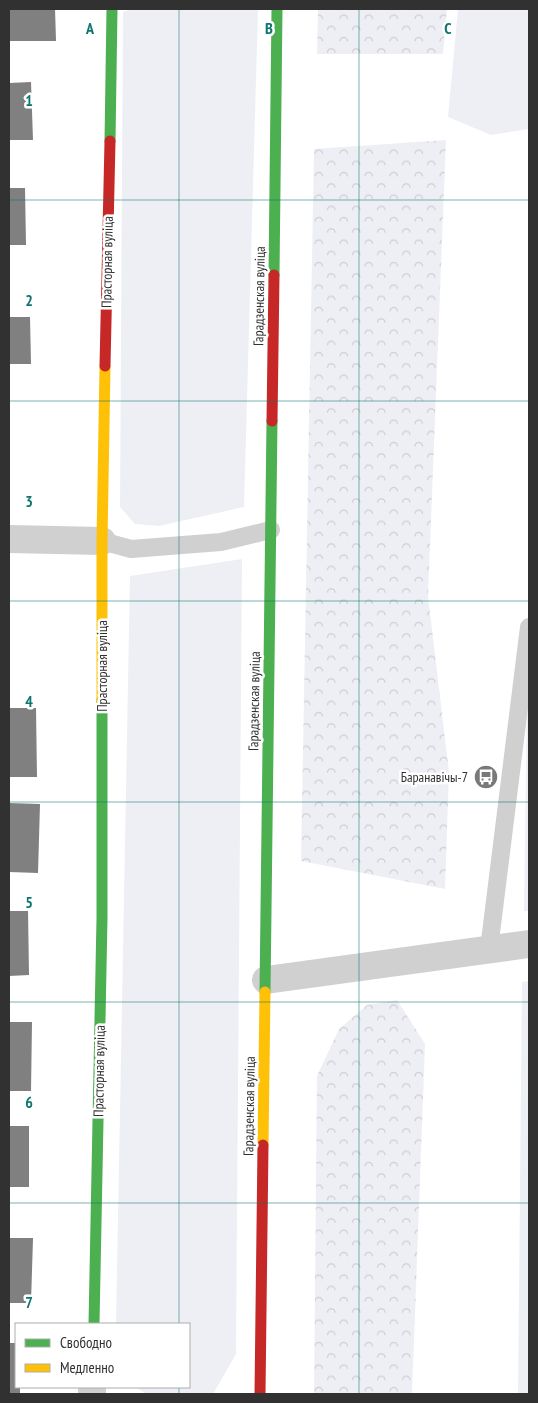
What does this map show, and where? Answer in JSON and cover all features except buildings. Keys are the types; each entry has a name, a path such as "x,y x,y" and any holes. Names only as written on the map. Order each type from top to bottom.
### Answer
{"main road":[{"name":"Прасторная вуліца","path":"94,1323 102,918 102,541 112,9"},
{"name":"Гарадзенская вуліца","path":"260,1394 277,9"}],"street":[{"path":"9,539 102,541"},
{"path":"266,980 529,944"}],"lane":[{"path":"102,541 131,549 222,542 271,530"},
{"path":"489,950 529,627"}],"green space":[{"path":"132,9 258,9 244,507 159,526 135,524 120,507 123,12"},
{"path":"318,9 447,9 443,54 317,54"},
{"path":"458,9 529,9 529,129 491,135 448,117"},
{"path":"446,140 428,596 449,772 445,889 301,861 314,149"},
{"path":"242,559 236,1354 213,1394 146,1394 137,1388 190,1388 190,1323 116,1323 130,576"},
{"path":"529,561 529,911 524,911"},
{"path":"529,981 529,1394 518,1394 522,982"},
{"path":"397,1000 425,1044 412,1394 314,1394 317,1076 339,1029 367,1005"}],"traffic: fast":[{"path":"110,141 112,9"},
{"path":"274,275 277,9"},
{"path":"265,992 272,421"},
{"path":"94,1323 102,918 102,700"}],"traffic: slow":[{"path":"102,700 105,366"},
{"path":"263,1145 265,992"}],"traffic: jam":[{"path":"105,366 110,141"},
{"path":"272,421 274,275"},
{"path":"260,1394 263,1145"}],"place":[{"name":"Баранавічы-7","path":"486,777"}]}
